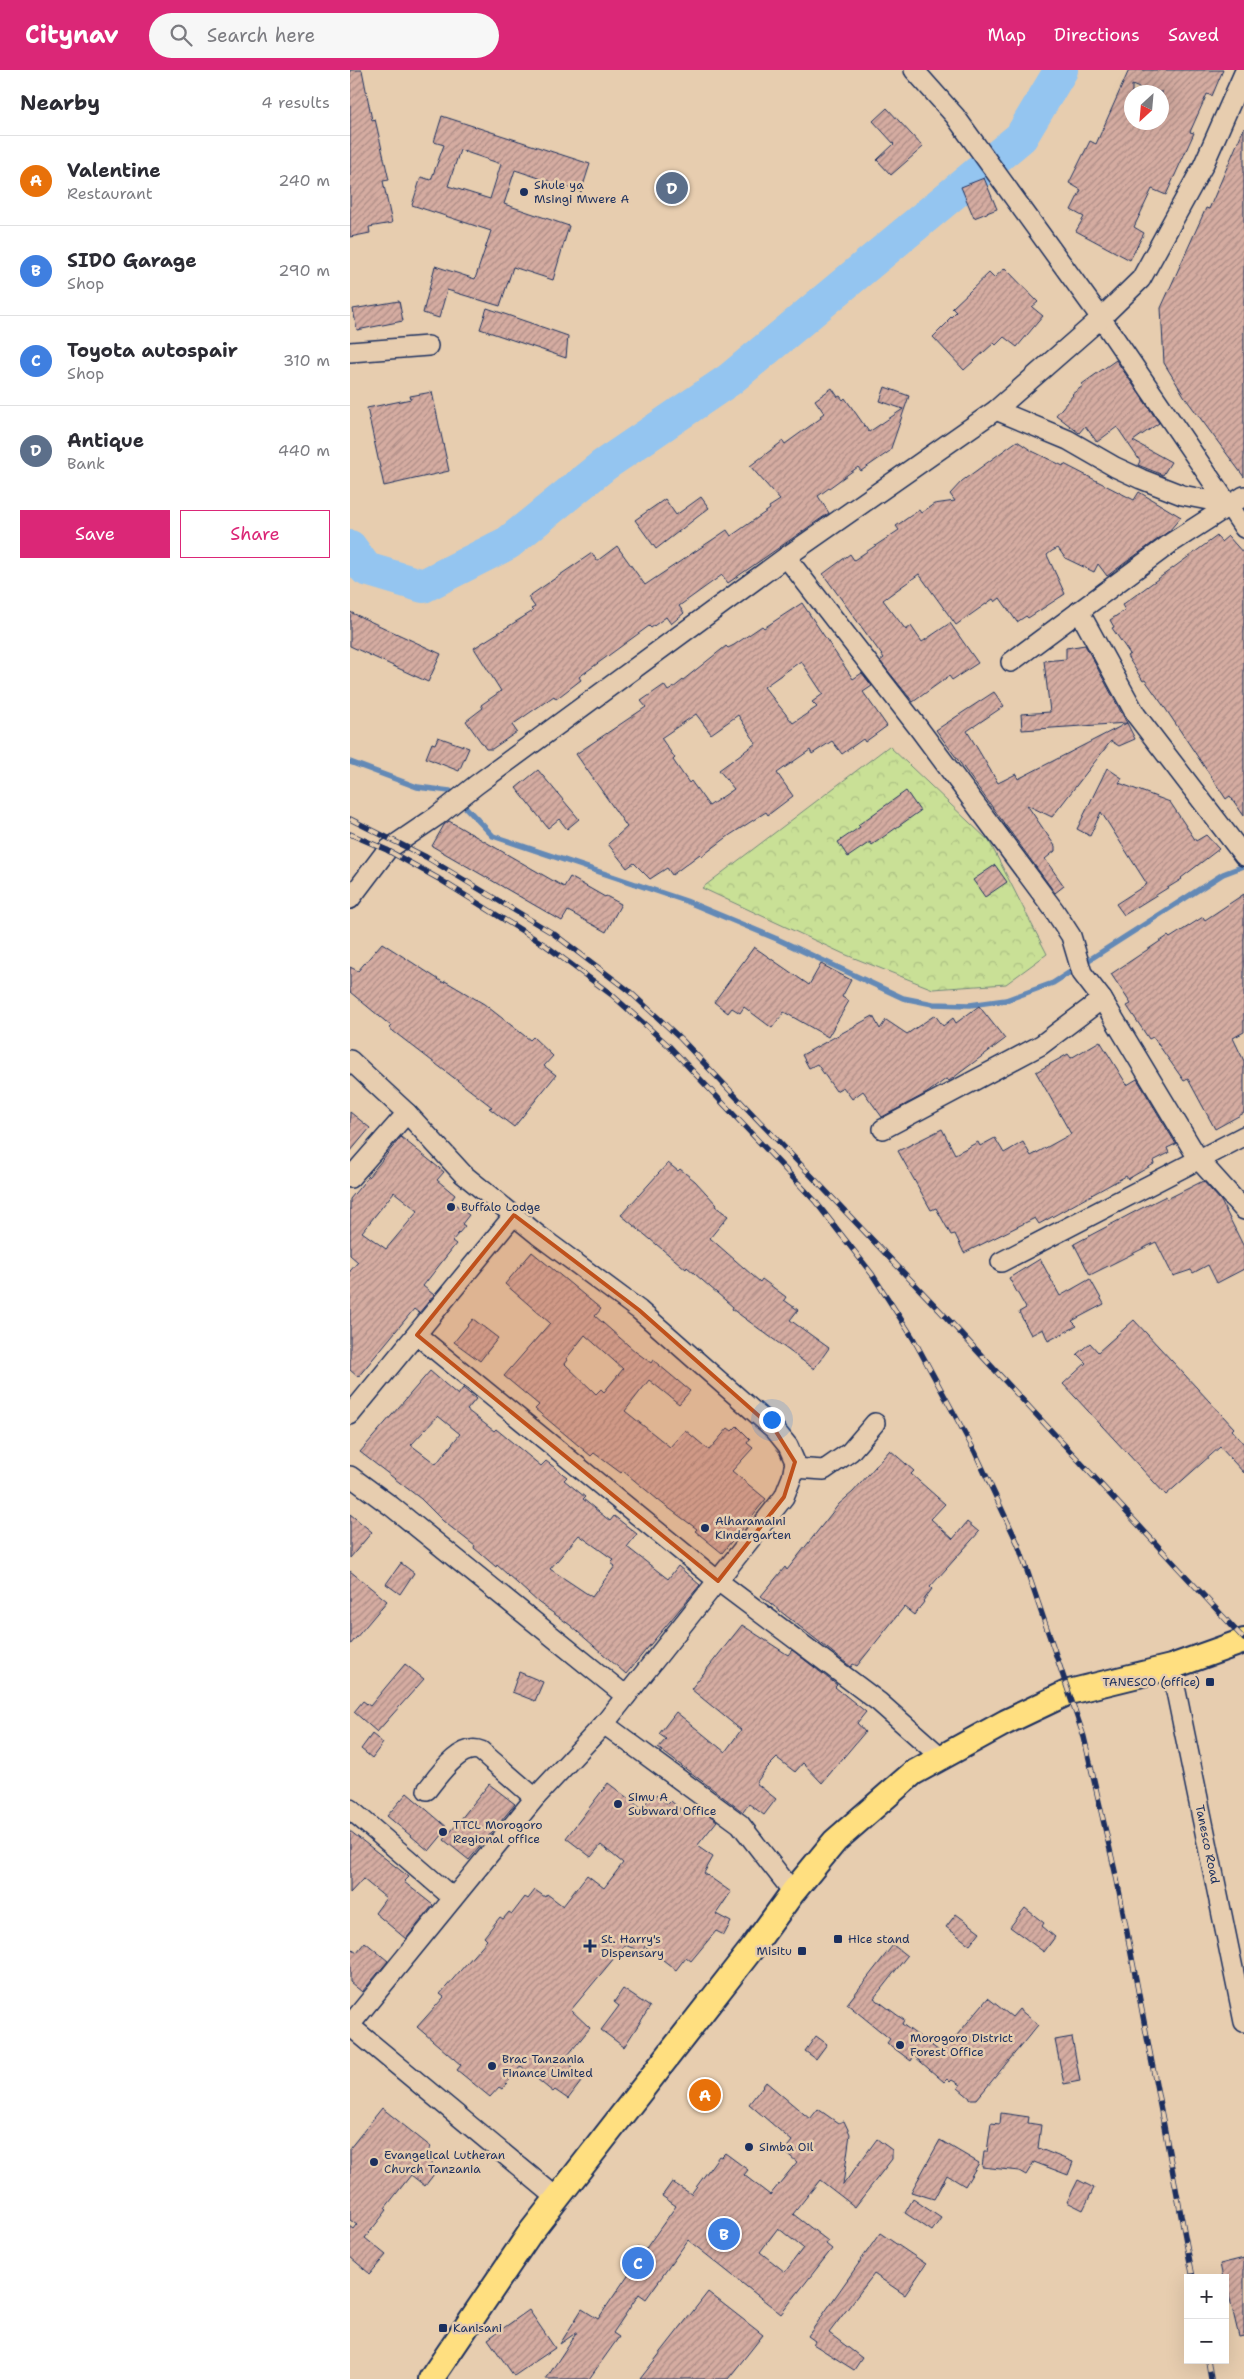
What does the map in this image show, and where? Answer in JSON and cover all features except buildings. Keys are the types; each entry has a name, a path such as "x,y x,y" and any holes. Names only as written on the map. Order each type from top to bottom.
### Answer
{"main road":[{"path":"431,2379 530,2233 754,1947 793,1892 835,1841 914,1773 1006,1722 1069,1692 1171,1667 1244,1642"}],"street":[{"path":"914,70 956,116 1040,235 1236,500 1244,528"},
{"path":"350,899 387,850 438,816 476,785 786,558 996,410 1101,318 1141,279 1203,166 1240,92 1244,73"},
{"path":"350,352 428,346"},
{"path":"996,410 1068,440 1115,467 1182,495 1236,500"},
{"path":"1012,662 1171,543 1236,500"},
{"path":"786,558 917,726 1054,910 1071,936 1082,972 1102,999 1199,1160 1244,1210"},
{"path":"1079,611 1136,715 1244,856"},
{"path":"883,1129 1041,1045 1102,999"},
{"path":"350,1060 407,1113 463,1174 639,1310 775,1430 788,1446 795,1462 784,1498 604,1724 535,1798 350,2026 557,2198"},
{"path":"350,1178 407,1113"},
{"path":"1001,1262 1244,1136"},
{"path":"350,1415 514,1215"},
{"path":"416,1335 718,1581 879,1702 942,1758"},
{"path":"794,1468 824,1470 850,1452 875,1423"},
{"path":"350,1476 391,1506 626,1696"},
{"name":"Tanesco Road","path":"1171,1667 1244,2022"},
{"path":"604,1724 740,1824 793,1892"},
{"path":"427,1790 465,1750 473,1748 481,1751 535,1798"},
{"path":"350,1809 453,1898"}],"highlighted area":[{"path":"514,1215 639,1310 775,1430 795,1462 784,1497 718,1581 417,1335"}],"green space":[{"path":"889,746 989,841 1047,954 1006,984 933,989 844,954 702,888"}],"waterway":[{"path":"350,547 366,569 423,586 508,543 604,465 729,380 1021,137 1061,70"},
{"path":"350,762 417,787 450,791 493,836 686,901 777,939 903,998 933,1004 970,1005 1006,1000 1053,983 1223,874 1244,866"}],"railway":[{"path":"350,819 426,857 554,934 629,991 681,1039 944,1315 1244,1639"},
{"path":"350,834 387,850 439,879 545,945 612,995 669,1046 815,1201 872,1274 913,1338 975,1452 1018,1544 1084,1737 1117,1880 1192,2274"},
{"path":"1209,2364 1211,2379"}],"place":[{"name":"Antique","path":"672,188"},
{"name":"Shule ya Msingi Mwere A","path":"524,192"},
{"name":"Buffalo Lodge","path":"451,1207"},
{"name":"Alharamaini Kindergarten","path":"705,1528"},
{"name":"TANESCO (office)","path":"1210,1682"},
{"name":"Simu A Subward Office","path":"618,1804"},
{"name":"TTCL Morogoro Regional office","path":"443,1832"},
{"name":"Hice stand","path":"838,1939"},
{"name":"St. Harry's Dispensary","path":"590,1946"},
{"name":"Misitu","path":"802,1951"},
{"name":"Morogoro District Forest Office","path":"900,2045"},
{"name":"Brac Tanzania Finance Limited","path":"492,2066"},
{"name":"Valentine","path":"705,2095"},
{"name":"Simba Oil","path":"749,2147"},
{"name":"Evangelical Lutheran Church Tanzania","path":"374,2162"},
{"name":"SIDO Garage","path":"724,2234"},
{"name":"Toyota autospair","path":"638,2263"},
{"name":"Kanisani","path":"443,2328"}]}
